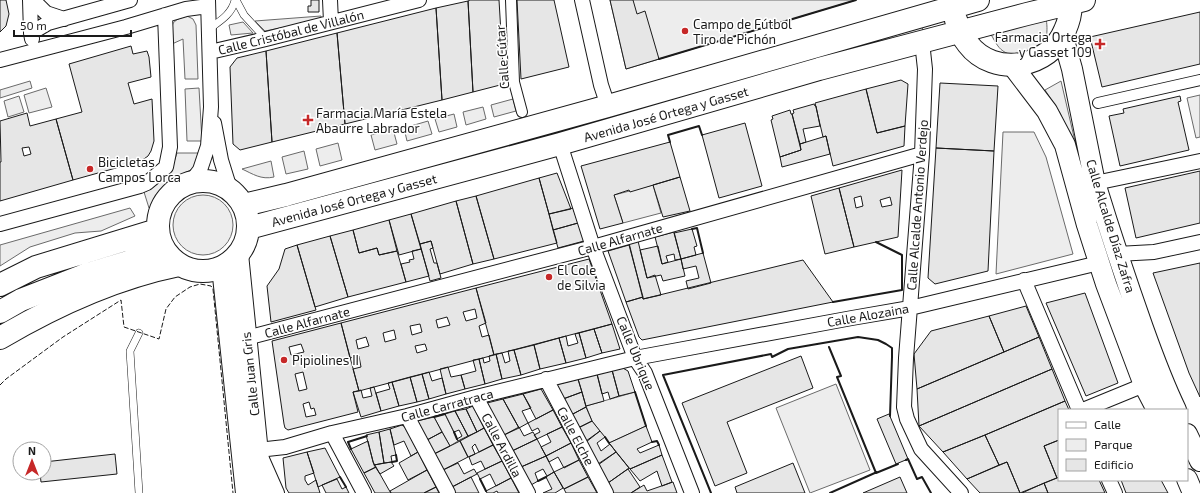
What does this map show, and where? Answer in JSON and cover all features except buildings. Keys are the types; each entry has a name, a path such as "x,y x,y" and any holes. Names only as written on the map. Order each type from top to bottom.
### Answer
{"main road":[{"name":"Avenida José Ortega y Gasset","path":"244,205 286,195 608,106 955,3 978,0"},
{"name":"Avenida José Ortega y Gasset","path":"249,228 560,144 819,70 1075,1"},
{"path":"955,3 956,19 960,32 969,45 981,56 996,63 1012,65 1027,64 1041,58 1053,49 1063,37 1075,1"},
{"name":"Calle Alcalde Díaz Zafra","path":"1063,37 1072,70 1095,183 1125,279 1164,385 1176,409"},
{"name":"Calle Alcalde Díaz Zafra","path":"1012,65 1047,111 1065,145 1099,263 1144,385 1156,409"},
{"path":"204,180 218,182 238,196 244,205 248,216 249,228 245,242 230,261 203,272 185,268 170,258 160,240 158,218 165,200 179,187 191,182 204,180"},
{"path":"0,285 36,267 160,240"},
{"path":"0,312 21,300 85,275 128,262 160,240"},
{"name":"Calle Juan Gris","path":"230,261 243,295 262,493"},
{"name":"Calle Juan Gris","path":"230,261 241,440 246,493"},
{"path":"0,338 33,318 72,299 152,271 179,265"},
{"path":"1188,436 1200,461"},
{"path":"241,440 258,450"},
{"path":"1187,481 1193,493"}],"street":[{"path":"32,0 46,13 64,19"},
{"path":"32,0 31,33 35,51"},
{"path":"31,33 48,24 130,0"},
{"path":"330,0 332,22"},
{"name":"Calle Cristóbal de Villalón","path":"210,52 419,0"},
{"name":"Calle Cútar","path":"511,0 514,82 522,112"},
{"path":"582,0 601,85 608,106"},
{"path":"0,60 208,3 211,107 208,146 200,170 191,182"},
{"path":"0,224 140,186 147,183 166,167 170,147 165,15"},
{"name":"Calle Alcalde Antonio Verdejo","path":"922,42 925,69 922,154 906,358 904,407 907,419 921,449 961,493"},
{"path":"1098,103 1200,80"},
{"path":"211,107 221,160 230,189"},
{"name":"Calle Ubrique","path":"560,144 593,247 635,358 645,373 692,493"},
{"name":"Calle Alfarnate","path":"246,338 593,247 922,154"},
{"path":"1095,183 1200,161"},
{"path":"1117,254 1154,252 1200,242"},
{"name":"Calle Alozaina","path":"635,358 910,308 1099,263"},
{"path":"1024,280 1079,409"},
{"name":"Calle Carratraca","path":"258,450 285,446 332,433 407,416 546,379 635,358"},
{"name":"Calle Elche","path":"546,379 606,493"},
{"path":"1086,409 1144,385"},
{"name":"Calle Ardilla","path":"476,397 528,493"},
{"path":"407,416 448,493"},
{"path":"332,433 364,493"},
{"path":"258,450 277,493"},
{"path":"1109,481 1114,493"}],"lane":[{"path":"209,29 224,18 233,8 236,0"},
{"path":"236,0 244,15 266,39"},
{"path":"139,332 130,351 139,493"}],"green space":[{"name":"Campo de Fútbol Tiro de Pichón","path":"610,0 856,0 626,69"},
{"path":"187,16 193,19 196,25 198,79 185,79 183,39 172,44 172,25 177,20"},
{"path":"321,16 321,20 265,31 255,21"},
{"path":"1046,18 1047,32 1045,42 1040,49 1034,52 1015,55 1007,53 999,47 990,33"},
{"path":"243,22 253,33 231,35 229,25"},
{"path":"922,27 923,31 550,136 548,132"},
{"path":"30,81 32,88 0,98 0,90"},
{"path":"1061,81 1074,137 1116,274 1112,275 1071,138 1060,113 1045,90"},
{"path":"46,88 52,107 29,113 24,95"},
{"path":"199,88 202,141 187,141 185,89"},
{"path":"1200,95 1200,137 1196,138 1187,98"},
{"path":"19,96 24,112 8,117 4,101"},
{"path":"513,99 516,111 494,117 491,105"},
{"path":"483,107 486,119 466,125 463,112"},
{"path":"454,114 457,127 439,132 435,119"},
{"path":"428,121 432,134 407,141 404,128"},
{"path":"393,129 397,144 375,150 371,135"},
{"path":"1003,132 1034,132 1046,157 1073,254 996,274"},
{"path":"534,136 535,141 297,208 296,203"},
{"path":"338,143 342,160 320,166 316,149"},
{"path":"304,151 308,169 286,174 282,157"},
{"path":"177,153 201,153 194,168 167,183 159,191 149,208 144,192 151,189 165,177 172,166"},
{"path":"271,161 274,177 261,177 242,169"},
{"path":"653,185 661,213 623,223 614,195"},
{"path":"203,195 219,200 224,204 228,209 233,225 228,241 224,246 219,250 203,255 187,250 182,246 178,241 173,225 178,209 182,204 187,200"},
{"path":"130,208 135,216 101,231 75,233 30,247 0,266 0,245"},
{"path":"836,384 870,470 810,493 776,408"},
{"path":"635,392 646,426 609,443 592,421 586,406"},
{"path":"445,414 458,441 450,446 434,417"}],"fence":[{"path":"0,385 63,337 121,300 124,327 159,339 166,309 175,297 190,287 200,284 211,286 213,289 233,493"}],"wall":[{"path":"659,59 856,0"},
{"path":"670,142 668,135 699,126 702,135"},
{"path":"692,229 697,228 703,253"},
{"path":"833,302 902,290 902,255 876,242"},
{"path":"711,493 663,375 771,354 772,357 788,349 858,337 878,340 892,348 890,416"},
{"path":"829,347 841,376 837,377 876,473 898,464"},
{"path":"635,392 646,426"},
{"path":"434,417 445,414"},
{"path":"454,432 457,439"},
{"path":"351,449 348,442 367,436"},
{"path":"605,437 609,443"},
{"path":"652,442 657,441 659,445"},
{"path":"392,462 397,461 396,455"},
{"path":"906,460 908,459 917,479 922,477 931,493"},
{"path":"830,493 877,472"},
{"path":"340,477 346,487"},
{"path":"538,481 546,477"},
{"path":"480,479 486,491"}],"place":[{"name":"Campo de Fútbol Tiro de Pichón","path":"685,31"},
{"name":"Farmacia Ortega y Gasset 109","path":"1100,44"},
{"name":"Farmacia María Estela Abaurre Labrador","path":"308,120"},
{"name":"Bicicletas Campos Lorca","path":"90,169"},
{"name":"El Cole de Silvia","path":"549,277"},
{"name":"Pipiolines II","path":"284,360"}]}
